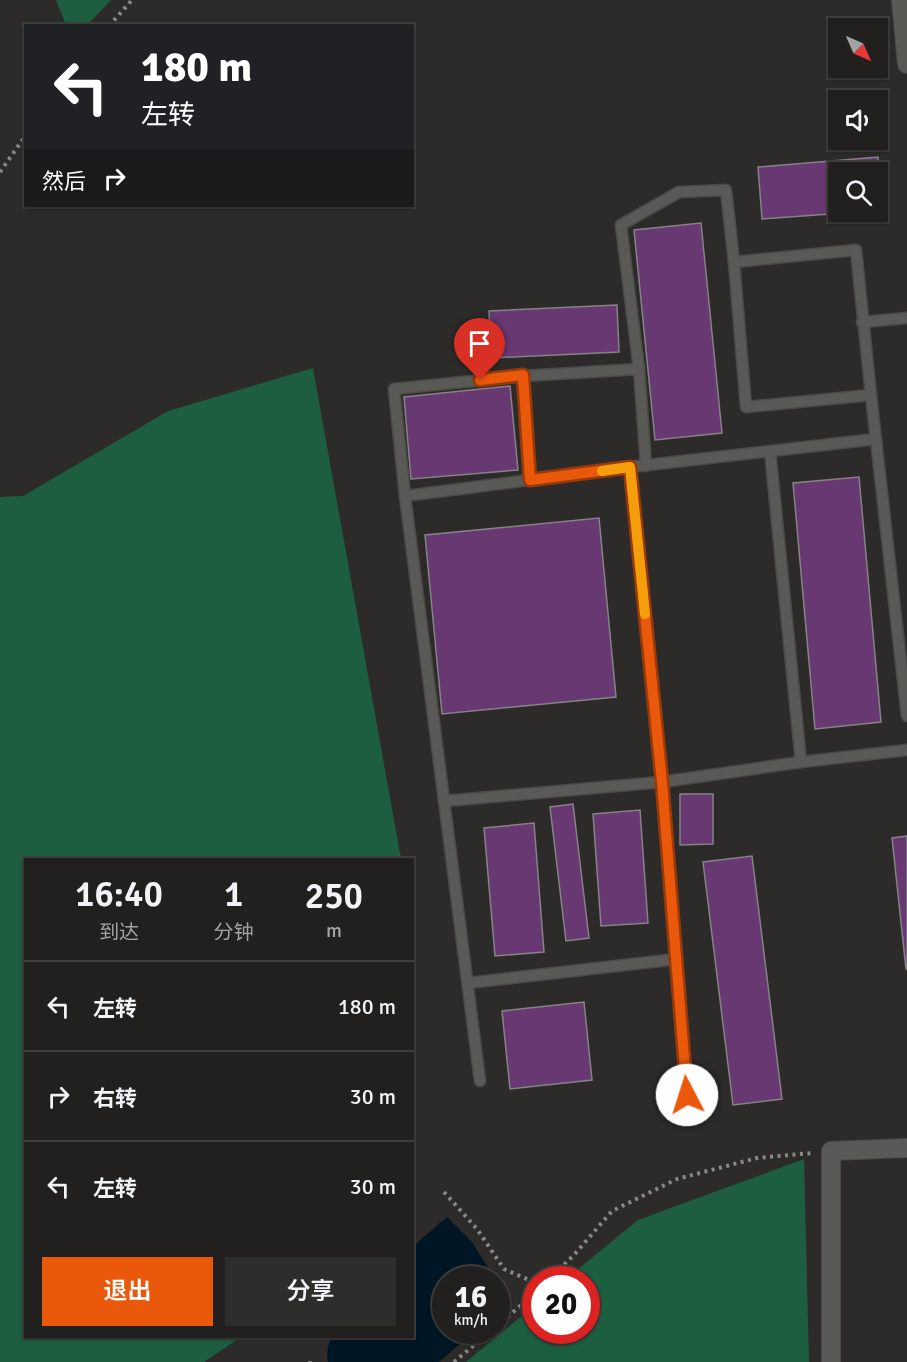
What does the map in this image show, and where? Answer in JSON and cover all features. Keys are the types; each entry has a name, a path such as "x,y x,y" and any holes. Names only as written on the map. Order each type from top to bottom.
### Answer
{"street":[{"path":"901,0 907,64"},
{"path":"831,1362 831,1151 907,1148"}],"lane":[{"path":"646,466 639,369 621,225 680,192 726,190 746,406 871,395"},
{"path":"734,262 856,250 862,322 907,716"},
{"path":"862,322 907,318"},
{"path":"480,1080 405,496 394,389 523,375 639,369"},
{"path":"523,375 530,480"},
{"path":"405,496 876,439"},
{"path":"770,451 801,762"},
{"path":"630,467 662,782 687,1095"},
{"path":"445,801 662,782 801,762 907,750"},
{"path":"468,983 676,959"}],"path":[{"path":"111,24 132,0"},
{"path":"0,172 24,138"},
{"path":"563,1266 612,1211 677,1179 757,1158 831,1151"},
{"path":"444,1192 477,1229 504,1269 522,1277"},
{"path":"510,1314 522,1304"},
{"path":"454,1362 475,1344"}],"green space":[{"path":"56,0 111,0 88,24 66,24"},
{"path":"313,368 401,858 24,858 24,1338 240,1338 204,1362 0,1362 0,497 23,496 168,411"},
{"path":"804,1159 809,1362 466,1362 488,1344 510,1344 510,1326 522,1316 522,1344 600,1344 600,1266 582,1266 638,1220"}],"water":[{"path":"447,1217 472,1242 487,1266 432,1266 432,1344 460,1344 439,1362 328,1362 328,1349 332,1338 414,1338 414,1248"}],"building":[{"path":"878,157 878,162 828,162 828,214 762,219 758,167"},
{"path":"701,223 722,433 655,440 634,230"},
{"path":"617,305 619,352 491,358 489,311"},
{"path":"510,386 518,470 411,479 404,397"},
{"path":"859,477 881,722 815,729 793,483"},
{"path":"599,518 616,697 442,714 425,535"},
{"path":"680,794 713,794 713,844 680,845"},
{"path":"573,804 589,938 566,941 550,807"},
{"path":"640,810 648,923 601,926 593,814"},
{"path":"534,823 544,952 495,956 484,828"},
{"path":"907,836 907,968 906,969 892,838"},
{"path":"752,856 782,1099 733,1105 703,862"},
{"path":"584,1002 592,1080 510,1089 502,1011"}],"slow traffic":[{"path":"602,471 630,467 645,614"}],"route":[{"path":"480,380 523,375 530,480 630,467 662,782 687,1095"}]}
